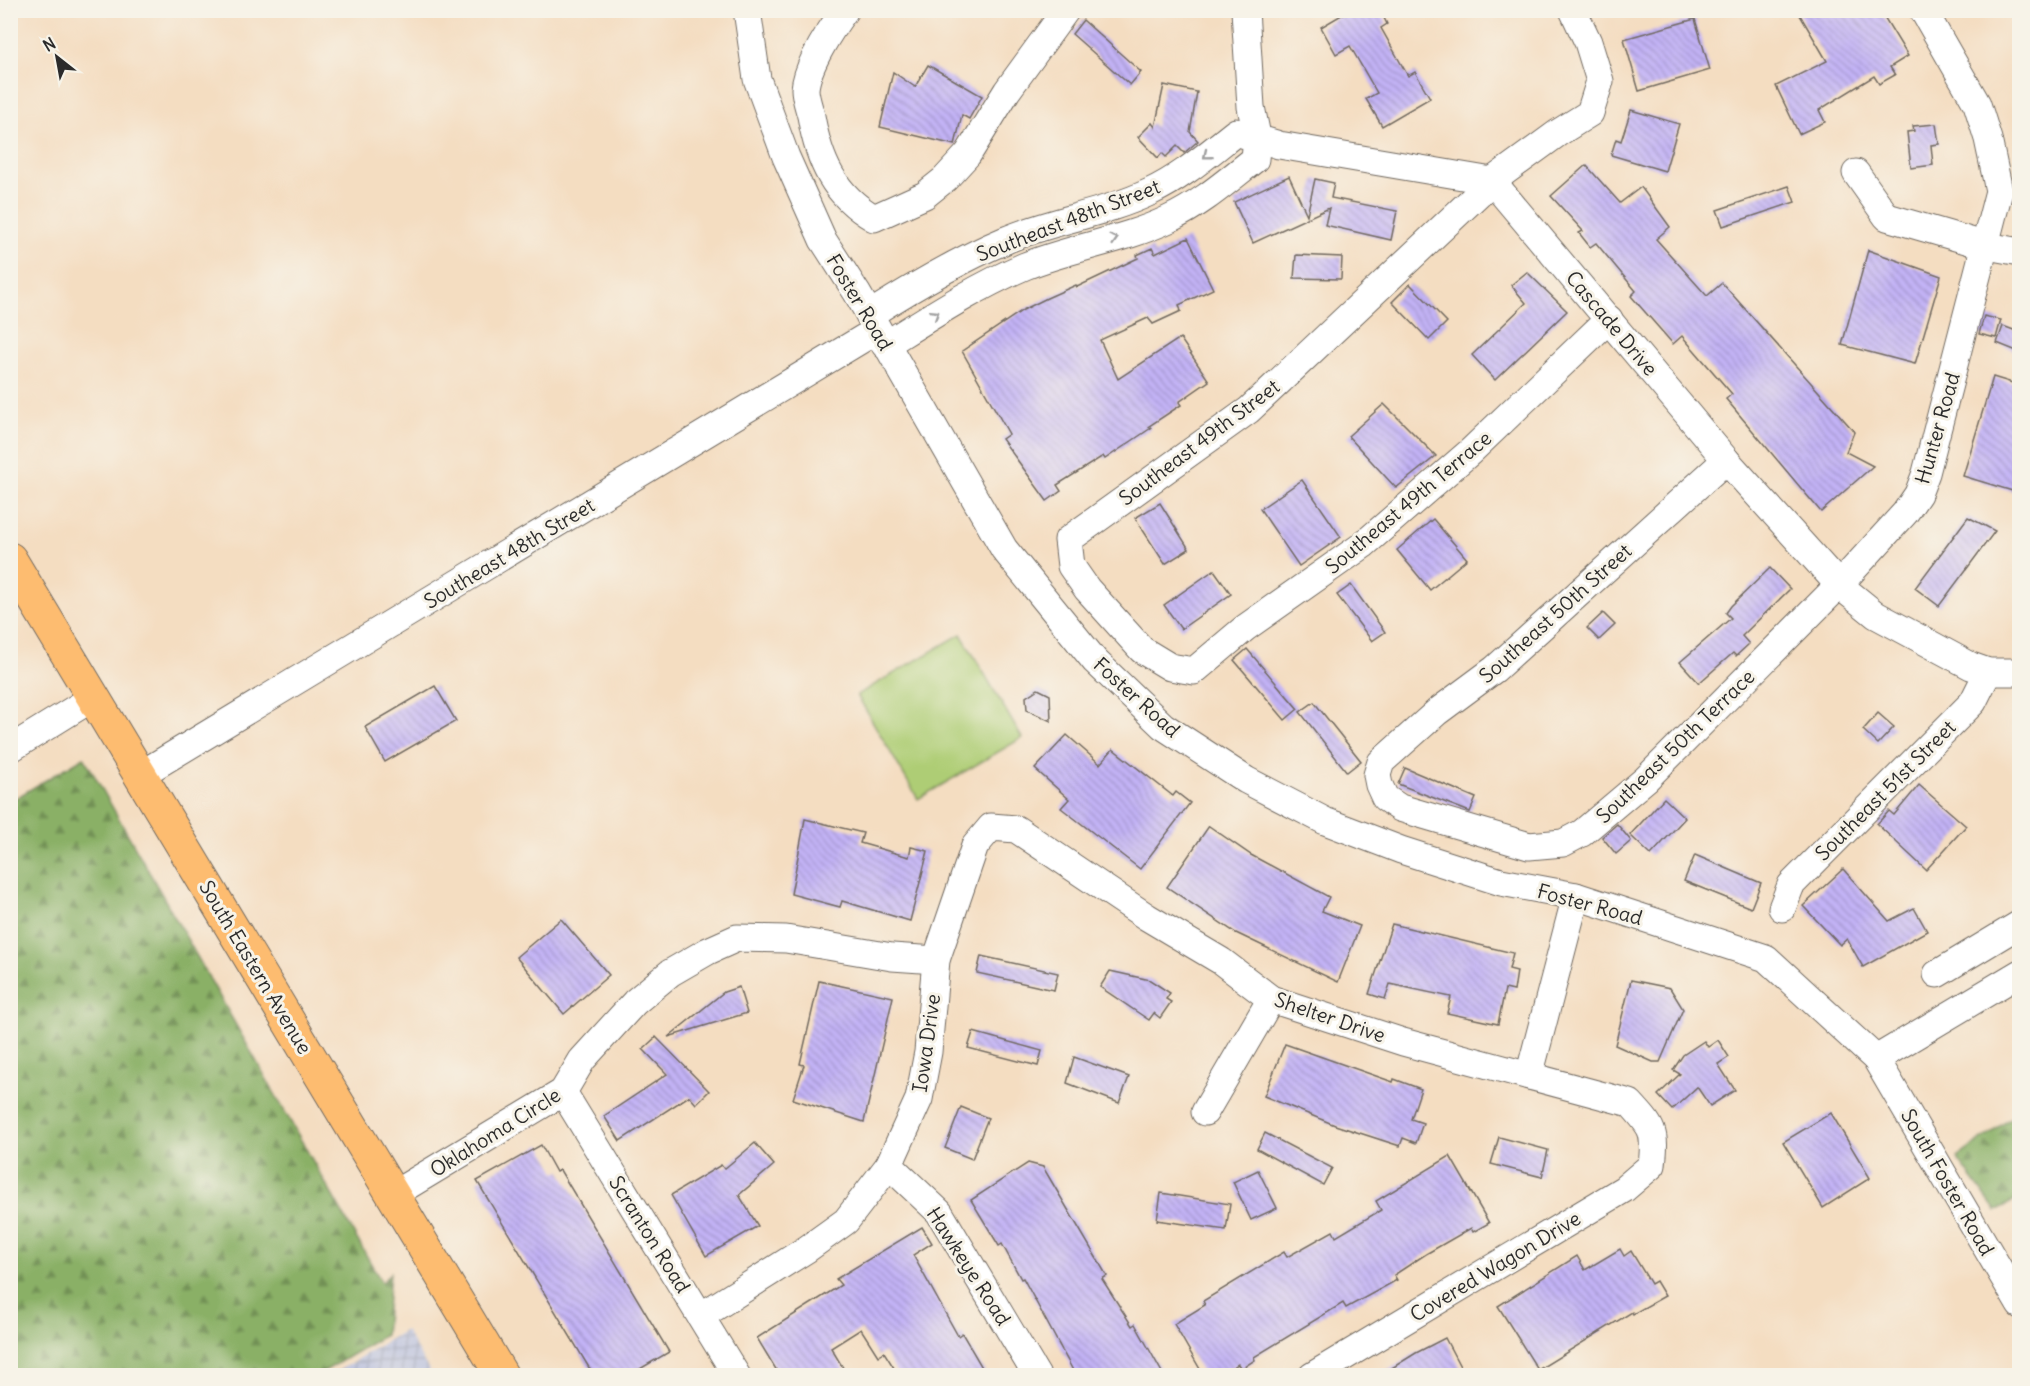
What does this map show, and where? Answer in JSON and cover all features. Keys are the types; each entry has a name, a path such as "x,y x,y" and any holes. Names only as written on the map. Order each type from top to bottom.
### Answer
{"main road":[{"name":"South Eastern Avenue","path":"10,559 502,1376"}],"street":[{"name":"Foster Road","path":"747,10 757,79 786,157 823,240 1004,549 1095,661 1164,726 1246,780 1325,821 1401,850 1501,882 1576,896 1766,958 1876,1059"},
{"path":"845,10 823,40 805,88 816,142 829,175 853,206 874,218 925,195 945,179 968,154 1006,91 1066,10"},
{"path":"1245,10 1251,107 1257,136 1279,145 1492,181 1558,133 1590,114 1600,81 1588,42 1573,10"},
{"name":"Hunter Road","path":"1839,585 1905,513 1918,494 1926,473 1987,246 1999,191 1988,139 1977,104 1923,10"},
{"name":"Southeast 48th Street","path":"140,775 877,330 938,273 1007,239 1107,209 1150,192 1190,169 1236,132 1257,136"},
{"path":"1856,173 1887,218 1987,246 2019,252"},
{"name":"Cascade Drive","path":"1492,181 1726,460 1839,585 1876,615 1988,672 2019,672"},
{"name":"Southeast 49th Street","path":"1194,671 1170,667 1142,650 1087,589 1071,566 1068,540 1249,410 1492,181"},
{"name":"Southeast 49th Terrace","path":"1194,671 1245,628 1363,545 1470,452 1609,319"},
{"name":"Southeast 50th Street","path":"1381,762 1437,712 1495,669 1726,460"},
{"name":"Southeast 50th Terrace","path":"1381,762 1377,775 1379,785 1385,798 1400,808 1529,846 1563,843 1582,833 1646,779 1839,585"},
{"name":"Southeast 51st Street","path":"1782,908 1791,885 1973,702 1988,672"},
{"path":"10,749 94,698"},
{"name":"Iowa Drive","path":"701,1316 807,1249 846,1221 890,1165 919,1099 928,1052 936,960 975,846 991,827"},
{"name":"Shelter Drive","path":"991,827 1016,829 1147,917 1221,961 1271,999 1403,1042 1630,1104 1649,1123 1655,1140"},
{"path":"1529,1076 1576,896"},
{"path":"1936,974 2019,924"},
{"name":"Oklahoma Circle","path":"394,1194 563,1092 582,1060 635,1002 670,973 708,951 737,938 786,939 892,957 936,960"},
{"path":"1876,1059 2019,973"},
{"path":"1205,1112 1271,999"},
{"name":"South Foster Road","path":"1876,1059 2019,1305"},
{"name":"Scranton Road","path":"563,1092 737,1376"},
{"name":"Covered Wagon Drive","path":"1312,1376 1624,1190 1652,1165 1655,1140"},
{"name":"Hawkeye Road","path":"890,1165 939,1212 1037,1376"}],"shaded area":[{"path":"405,1330 432,1375 331,1375"}],"green space":[{"path":"961,634 1022,738 918,799 857,695"},
{"path":"84,757 382,1283 390,1273 385,1335 318,1375 11,1375 11,801"},
{"path":"2019,1112 2019,1198 1996,1211 1957,1158"}],"building":[{"path":"1350,10 1380,10 1387,24 1381,28 1408,76 1415,72 1430,98 1382,126 1366,99 1377,93 1350,46 1336,54 1321,27"},
{"path":"1797,10 1880,10 1908,56 1890,67 1895,75 1879,84 1874,76 1819,110 1825,122 1799,134 1776,86 1827,61"},
{"path":"1695,19 1710,70 1639,91 1624,39"},
{"path":"1083,20 1141,72 1130,85 1072,34"},
{"path":"928,65 982,96 969,119 962,115 955,145 880,127 893,72 915,87"},
{"path":"1164,85 1197,92 1190,132 1198,141 1184,153 1177,146 1166,157 1162,153 1158,158 1138,137 1152,123 1155,127"},
{"path":"1631,110 1679,124 1665,171 1611,155 1616,139 1621,141"},
{"path":"1936,124 1939,144 1931,145 1933,165 1911,168 1907,132 1914,131 1913,126"},
{"path":"1586,165 1620,203 1641,187 1670,227 1656,239 1707,296 1722,283 1852,429 1854,432 1846,452 1873,466 1821,512 1726,399 1732,394 1682,336 1673,344 1631,296 1636,291 1596,243 1590,247 1579,233 1583,231 1551,196"},
{"path":"1289,176 1307,215 1315,179 1334,183 1331,198 1397,211 1391,240 1325,225 1329,208 1253,243 1234,202"},
{"path":"1789,186 1795,202 1723,226 1717,210"},
{"path":"1188,238 1213,289 1179,305 1181,311 1153,324 1148,318 1100,340 1118,379 1180,338 1209,381 1179,402 1181,405 1149,426 1151,428 1105,459 1103,456 1057,485 1061,491 1047,501 1002,439 1009,434 962,351 1023,310 1047,298 1076,285 1077,287 1138,258 1137,255 1152,248 1155,254"},
{"path":"1868,250 1941,276 1915,364 1842,345"},
{"path":"1296,255 1342,257 1341,279 1294,278"},
{"path":"1527,272 1567,311 1495,380 1472,355 1526,303 1511,285"},
{"path":"1410,284 1447,322 1429,340 1392,302"},
{"path":"1984,316 2001,320 1996,338 1979,334"},
{"path":"2003,326 2019,332 2019,352 1997,343"},
{"path":"1993,377 2019,385 2019,493 1963,476"},
{"path":"1384,404 1436,456 1396,488 1348,436"},
{"path":"1302,480 1341,537 1299,566 1260,509"},
{"path":"1160,503 1189,549 1165,564 1135,518"},
{"path":"1968,517 1995,531 1939,606 1915,588"},
{"path":"1433,519 1467,559 1430,590 1397,550"},
{"path":"1770,568 1790,589 1742,636 1749,644 1736,656 1733,653 1699,683 1680,662 1731,618 1726,613 1731,606"},
{"path":"1214,570 1231,594 1181,629 1164,605"},
{"path":"1351,585 1385,632 1372,641 1337,595"},
{"path":"1603,613 1615,625 1599,640 1587,628"},
{"path":"1247,649 1298,709 1285,720 1234,660"},
{"path":"435,686 456,721 385,762 365,727"},
{"path":"1038,689 1050,695 1051,721 1027,710 1026,697"},
{"path":"1314,702 1361,761 1347,772 1300,712"},
{"path":"1878,713 1894,727 1878,744 1863,730"},
{"path":"1067,735 1100,764 1113,749 1173,796 1176,792 1190,803 1140,869 1061,808 1069,799 1035,769"},
{"path":"1405,768 1476,798 1470,812 1398,784"},
{"path":"1919,785 1966,826 1926,870 1877,824 1889,811 1894,815"},
{"path":"1664,798 1685,818 1651,855 1630,835"},
{"path":"805,819 863,833 860,843 909,857 911,847 928,851 910,921 842,901 840,907 791,894"},
{"path":"1617,824 1631,841 1616,854 1602,837"},
{"path":"1209,826 1251,855 1329,897 1322,911 1360,926 1338,982 1236,933 1167,887"},
{"path":"1695,855 1761,883 1751,908 1684,881"},
{"path":"1843,869 1889,921 1914,908 1927,931 1863,967 1847,939 1840,945 1803,906"},
{"path":"561,919 609,975 564,1014 516,957"},
{"path":"1392,924 1513,953 1509,969 1517,971 1514,991 1505,989 1498,1024 1447,1013 1451,997 1390,984 1385,999 1369,994"},
{"path":"981,956 1058,973 1054,990 977,973"},
{"path":"1110,971 1150,980 1170,993 1166,999 1171,1002 1160,1018 1154,1013 1149,1020 1100,987"},
{"path":"1631,980 1670,988 1683,1009 1660,1062 1653,1062 1615,1045"},
{"path":"819,981 893,997 864,1122 793,1099 804,1065 800,1064"},
{"path":"739,987 747,1013 668,1037 724,992"},
{"path":"973,1032 1042,1051 1038,1066 968,1048"},
{"path":"656,1037 709,1091 696,1104 689,1096 620,1141 604,1116 667,1074 643,1049"},
{"path":"1718,1040 1729,1057 1718,1064 1735,1090 1710,1106 1697,1087 1672,1110 1658,1095 1680,1074 1673,1070 1683,1055 1704,1041 1708,1047"},
{"path":"1285,1044 1393,1082 1394,1079 1421,1089 1411,1119 1423,1123 1416,1143 1403,1138 1400,1146 1335,1125 1264,1096"},
{"path":"1074,1057 1129,1077 1119,1103 1067,1083"},
{"path":"961,1107 988,1118 972,1159 945,1148"},
{"path":"1831,1113 1870,1178 1823,1208 1783,1142"},
{"path":"1265,1133 1332,1168 1323,1185 1257,1149"},
{"path":"1499,1137 1548,1150 1542,1177 1491,1164"},
{"path":"755,1143 774,1165 739,1195 758,1226 706,1256 671,1195 721,1165 724,1169"},
{"path":"541,1145 556,1172 560,1170 669,1352 628,1376 594,1376 477,1181"},
{"path":"1450,1156 1489,1223 1473,1232 1471,1228 1426,1254 1394,1275 1397,1280 1346,1308 1343,1303 1254,1357 1255,1360 1241,1369 1238,1364 1219,1376 1204,1376 1174,1324 1205,1305 1203,1301 1284,1252 1287,1257 1333,1231 1336,1237 1381,1210 1376,1201"},
{"path":"1028,1163 1043,1167 1107,1276 1102,1279 1132,1326 1135,1324 1164,1376 1076,1376 1023,1278 1021,1279 1002,1244 999,1246 971,1200"},
{"path":"1258,1170 1277,1208 1251,1220 1233,1182"},
{"path":"1161,1193 1230,1204 1226,1230 1157,1220"},
{"path":"922,1227 932,1243 913,1255 958,1336 962,1333 987,1376 899,1376 884,1352 878,1356 861,1329 831,1348 848,1376 780,1376 757,1338 841,1285 836,1279"},
{"path":"1620,1249 1624,1256 1631,1251 1651,1284 1656,1281 1665,1296 1633,1314 1632,1312 1538,1370 1498,1306 1577,1256 1585,1270"},
{"path":"1445,1338 1465,1376 1379,1376 1416,1353"}]}
